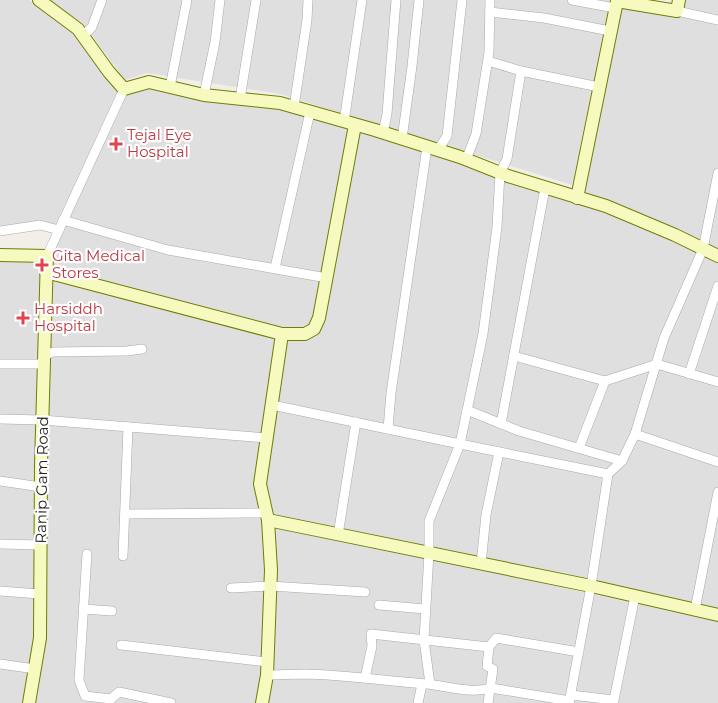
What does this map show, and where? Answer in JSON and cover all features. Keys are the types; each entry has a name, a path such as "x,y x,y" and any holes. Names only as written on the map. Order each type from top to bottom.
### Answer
{"street":[{"path":"39,0 78,29 109,72 124,89"},
{"path":"83,36 92,27 102,0"},
{"path":"170,87 187,0"},
{"path":"204,95 215,42 220,0"},
{"path":"240,99 256,0"},
{"path":"294,107 307,20 308,0"},
{"path":"46,272 282,334 305,334 314,329 319,318 327,278 350,123 362,0"},
{"path":"383,133 387,114 396,0"},
{"path":"402,139 419,0"},
{"path":"388,429 391,393 433,149 447,136 462,0"},
{"path":"466,160 476,134 488,61 490,0"},
{"path":"572,0 678,5 718,20"},
{"path":"577,198 616,3"},
{"path":"490,12 544,18 610,32"},
{"path":"488,61 521,71 599,87"},
{"path":"418,703 426,684 424,640 429,521 460,444 483,334 497,227 500,173 507,159 521,71"},
{"path":"0,255 47,256 124,89 149,82 204,95 280,103 383,133 545,188 606,206 675,235 718,256"},
{"path":"275,268 310,112"},
{"path":"570,700 591,586 608,474 622,461 635,434 664,338 704,249 718,173"},
{"path":"501,424 545,188"},
{"path":"64,220 168,250 327,278"},
{"path":"0,231 40,225 59,230"},
{"name":"Ranip Gam Road","path":"29,703 40,638 42,420 47,256"},
{"path":"689,374 718,286"},
{"path":"262,703 267,676 271,570 268,517 260,484 282,334"},
{"path":"0,364 44,360 53,352 142,349"},
{"path":"514,356 605,381 657,364 718,382"},
{"path":"580,448 605,381"},
{"path":"272,405 608,474"},
{"path":"467,410 519,430 622,461"},
{"path":"0,419 42,420 267,438"},
{"path":"338,535 356,422"},
{"path":"123,556 128,427"},
{"path":"635,434 718,462"},
{"path":"481,564 486,515 499,452"},
{"path":"0,481 41,488"},
{"path":"695,610 718,492"},
{"path":"125,514 268,517 338,535 591,586 718,615"},
{"path":"0,544 40,545"},
{"path":"87,554 78,680 85,696 111,701 119,692 171,703"},
{"path":"231,588 270,586 366,592"},
{"path":"0,591 40,594"},
{"path":"267,676 303,674 365,678 457,688 483,690 491,688 570,700 614,700 635,596"},
{"path":"379,604 426,608"},
{"path":"84,609 112,611"},
{"path":"365,678 372,646 371,634 489,647"},
{"path":"488,703 494,669 487,666 489,647 496,638 579,652"},
{"path":"121,645 267,662"},
{"path":"0,664 35,669"}],"shaded area":[{"path":"0,0 29,0 71,31 127,92 149,84 204,98 281,110 353,127 311,325 303,331 282,330 49,270 64,226 39,222 0,227"},
{"path":"47,0 610,0 572,185 280,94 147,73 125,80 83,23"},
{"path":"684,0 718,0 718,252 584,193 619,5 681,16"},
{"path":"357,129 604,209 718,259 718,613 271,518 264,485 284,336 316,331"},
{"path":"0,260 42,261 36,638 25,703 0,703"},
{"path":"50,276 279,335 258,483 266,522 263,675 258,703 32,703"},
{"path":"272,523 718,622 718,703 265,703"}],"place":[{"name":"Tejal Eye Hospital","path":"116,144"},
{"name":"Gita Medical Stores","path":"42,265"},
{"name":"Harsiddh Hospital","path":"23,318"}]}
